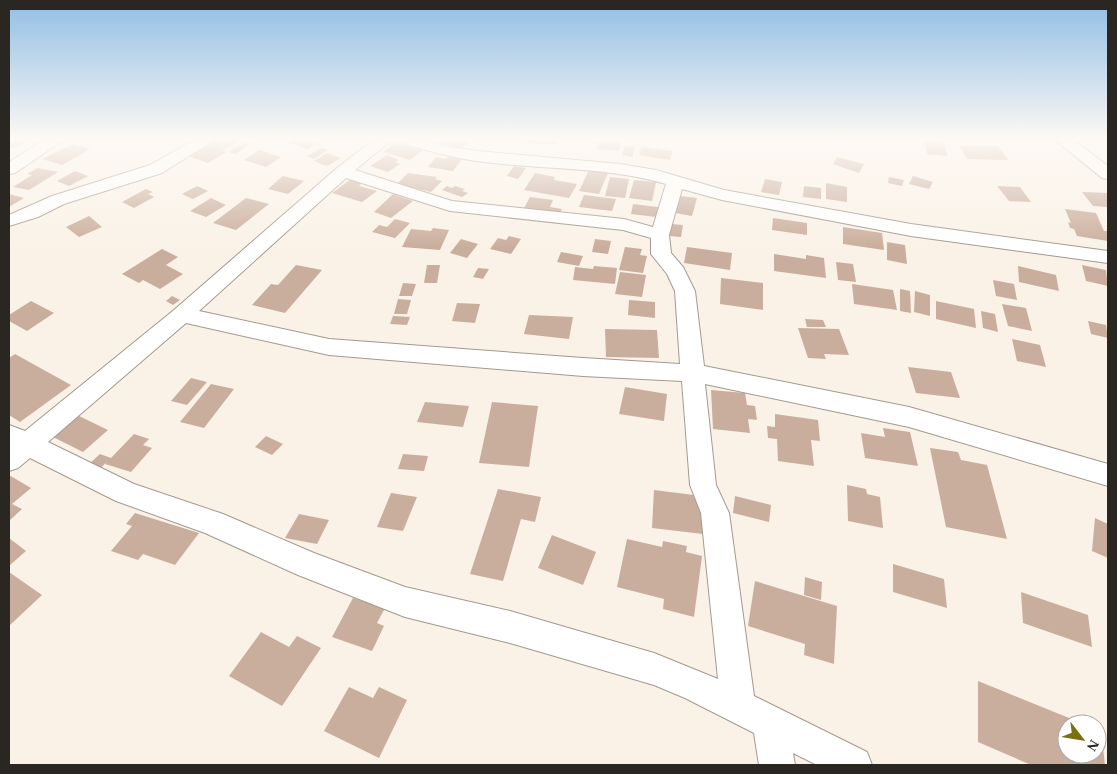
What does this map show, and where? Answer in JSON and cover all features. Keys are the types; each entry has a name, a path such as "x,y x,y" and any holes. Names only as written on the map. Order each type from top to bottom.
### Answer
{"street":[{"path":"9,221 32,213 58,200 137,175"},
{"path":"339,175 182,315 15,446 126,493 213,523 308,565 405,602 510,627 654,669 696,685 738,705 854,765"},
{"path":"353,175 450,206 624,225 660,235"},
{"path":"648,175 675,181 722,196 902,228 1081,255 1108,257"},
{"path":"675,181 660,235 661,254 676,272 685,291 703,485 714,514 738,705"},
{"path":"182,315 329,347 583,367 694,373 909,418 1108,474"},
{"path":"769,721 777,765"}],"building":[{"path":"32,175 53,175 29,190 13,187"},
{"path":"68,175 88,176 69,186 57,181"},
{"path":"406,175 437,177 435,179 442,181 431,192 397,184"},
{"path":"508,175 521,175 518,179"},
{"path":"534,175 555,177 554,180 577,184 569,198 524,190"},
{"path":"587,175 607,175 599,194 579,191"},
{"path":"283,176 304,181 288,194 268,189"},
{"path":"913,176 933,182 929,189 909,184"},
{"path":"610,177 629,179 625,198 605,196"},
{"path":"889,177 904,180 902,186 888,183"},
{"path":"351,179 362,183 359,186 377,191 362,202 332,193"},
{"path":"765,179 782,182 779,195 761,192"},
{"path":"634,180 656,182 652,201 629,198"},
{"path":"826,183 847,187 847,202 826,199"},
{"path":"197,186 208,191 193,199 182,194"},
{"path":"447,186 465,189 462,191 468,193 462,197 442,190"},
{"path":"804,186 821,188 821,199 803,197"},
{"path":"997,186 1020,187 1031,202 1009,201"},
{"path":"146,189 153,192 148,194 154,197 134,208 122,202"},
{"path":"1082,192 1108,193 1108,207 1093,206"},
{"path":"9,194 24,198 9,207"},
{"path":"393,194 413,201 391,218 374,212"},
{"path":"584,195 616,199 612,211 579,207"},
{"path":"680,196 697,198 692,216 675,213"},
{"path":"530,197 553,200 550,207 562,209 559,215 523,210"},
{"path":"211,198 226,205 206,217 190,211"},
{"path":"246,198 269,204 236,230 213,223"},
{"path":"633,204 658,207 656,217 631,214"},
{"path":"1065,209 1096,213 1104,231 1108,231 1108,241 1077,236 1074,229 1070,228 1068,222 1071,223"},
{"path":"89,216 102,227 79,237 66,227"},
{"path":"773,218 807,223 807,235 772,230"},
{"path":"395,219 410,223 395,238 372,232 379,225 387,227"},
{"path":"671,224 683,225 681,237 669,236"},
{"path":"843,227 882,233 884,250 843,244"},
{"path":"433,228 449,230 440,250 402,247 411,229 431,231"},
{"path":"509,236 521,239 511,254 490,249 498,238 506,240"},
{"path":"461,239 478,244 467,258 450,253"},
{"path":"595,239 611,241 608,254 592,252"},
{"path":"887,242 905,245 907,264 887,260"},
{"path":"625,247 642,249 640,255 647,256 643,273 619,270"},
{"path":"687,247 732,253 730,270 684,263"},
{"path":"162,249 178,257 166,265 183,274 160,289 143,280 139,283 122,274"},
{"path":"561,252 583,256 579,266 557,262"},
{"path":"774,254 806,259 806,255 824,258 826,278 774,271"},
{"path":"836,262 853,264 856,282 838,280"},
{"path":"296,265 322,270 285,313 252,305 271,284 278,285"},
{"path":"427,265 440,265 437,283 424,283"},
{"path":"1082,265 1106,270 1108,286 1086,281"},
{"path":"594,266 617,268 615,284 573,280 575,267 593,269"},
{"path":"1018,266 1056,275 1059,291 1019,282"},
{"path":"478,268 489,269 483,279 473,277"},
{"path":"620,272 646,275 642,297 615,294"},
{"path":"721,278 763,283 763,310 720,304"},
{"path":"993,280 1014,284 1017,300 996,296"},
{"path":"403,283 416,284 412,296 399,296"},
{"path":"852,284 893,290 897,310 854,304"},
{"path":"900,289 910,291 911,313 900,311"},
{"path":"915,291 930,295 930,316 914,312"},
{"path":"172,296 180,300 173,305 166,301"},
{"path":"398,299 411,300 407,314 394,314"},
{"path":"629,300 655,302 655,318 628,315"},
{"path":"31,301 54,313 27,331 9,321 9,315"},
{"path":"936,301 974,309 976,328 936,319"},
{"path":"457,303 480,304 475,323 452,321"},
{"path":"1002,304 1026,308 1032,331 1008,326"},
{"path":"981,311 995,314 998,332 983,328"},
{"path":"529,315 573,317 569,339 524,334"},
{"path":"393,316 410,317 407,325 390,324"},
{"path":"805,319 823,320 826,327 807,327"},
{"path":"1088,321 1106,325 1108,338 1091,334"},
{"path":"798,328 839,329 849,355 824,354 826,359 808,358"},
{"path":"605,329 657,330 659,358 606,357"},
{"path":"1012,339 1040,345 1046,367 1017,361"},
{"path":"15,354 71,385 20,422 9,415 9,358"},
{"path":"908,367 951,372 960,398 916,393"},
{"path":"191,378 207,382 187,405 171,401"},
{"path":"211,384 234,389 204,428 180,422"},
{"path":"625,387 667,394 664,421 619,414"},
{"path":"711,390 745,393 747,405 755,406 757,420 748,419 750,433 713,429"},
{"path":"425,402 469,406 463,427 417,422"},
{"path":"492,402 538,406 529,467 479,463"},
{"path":"775,414 818,420 820,441 811,440 814,466 778,461 777,439 768,438 767,426 775,427"},
{"path":"77,415 108,430 83,452 51,436"},
{"path":"883,428 910,432 918,466 865,458 861,433 885,437"},
{"path":"134,434 149,439 143,445 152,448 131,472 105,464 108,460 101,468 89,464 100,454 111,458"},
{"path":"266,436 283,444 272,455 255,447"},
{"path":"930,448 958,452 961,460 987,465 1007,539 946,527"},
{"path":"403,454 428,456 424,471 398,469"},
{"path":"9,475 31,488 12,504 22,509 9,521"},
{"path":"847,485 866,489 867,494 880,497 883,528 848,521"},
{"path":"498,489 541,497 535,522 521,519 503,581 470,574"},
{"path":"654,490 702,496 703,534 652,528"},
{"path":"391,493 417,497 403,531 377,527"},
{"path":"735,496 771,505 769,522 733,513"},
{"path":"135,513 199,533 175,565 143,554 138,560 111,551 132,526 126,524"},
{"path":"299,514 329,520 317,544 285,538"},
{"path":"1095,518 1108,524 1108,558 1092,551"},
{"path":"552,535 596,552 583,585 538,568"},
{"path":"9,538 26,551 9,566"},
{"path":"627,539 662,547 663,541 687,546 686,552 702,556 694,617 663,609 664,599 617,587"},
{"path":"893,564 944,579 947,608 893,592"},
{"path":"9,572 42,595 9,626"},
{"path":"805,577 822,582 821,600 804,595"},
{"path":"755,581 837,606 834,664 804,655 805,644 748,626"},
{"path":"1021,592 1088,615 1092,647 1023,623"},
{"path":"353,598 385,608 377,623 384,626 372,651 332,637"},
{"path":"261,632 289,647 297,636 321,648 282,706 229,676"},
{"path":"978,681 1059,714 1057,714 1057,764 1105,765 1031,765 978,742"},
{"path":"349,687 373,698 379,687 407,700 379,758 324,731"}]}
